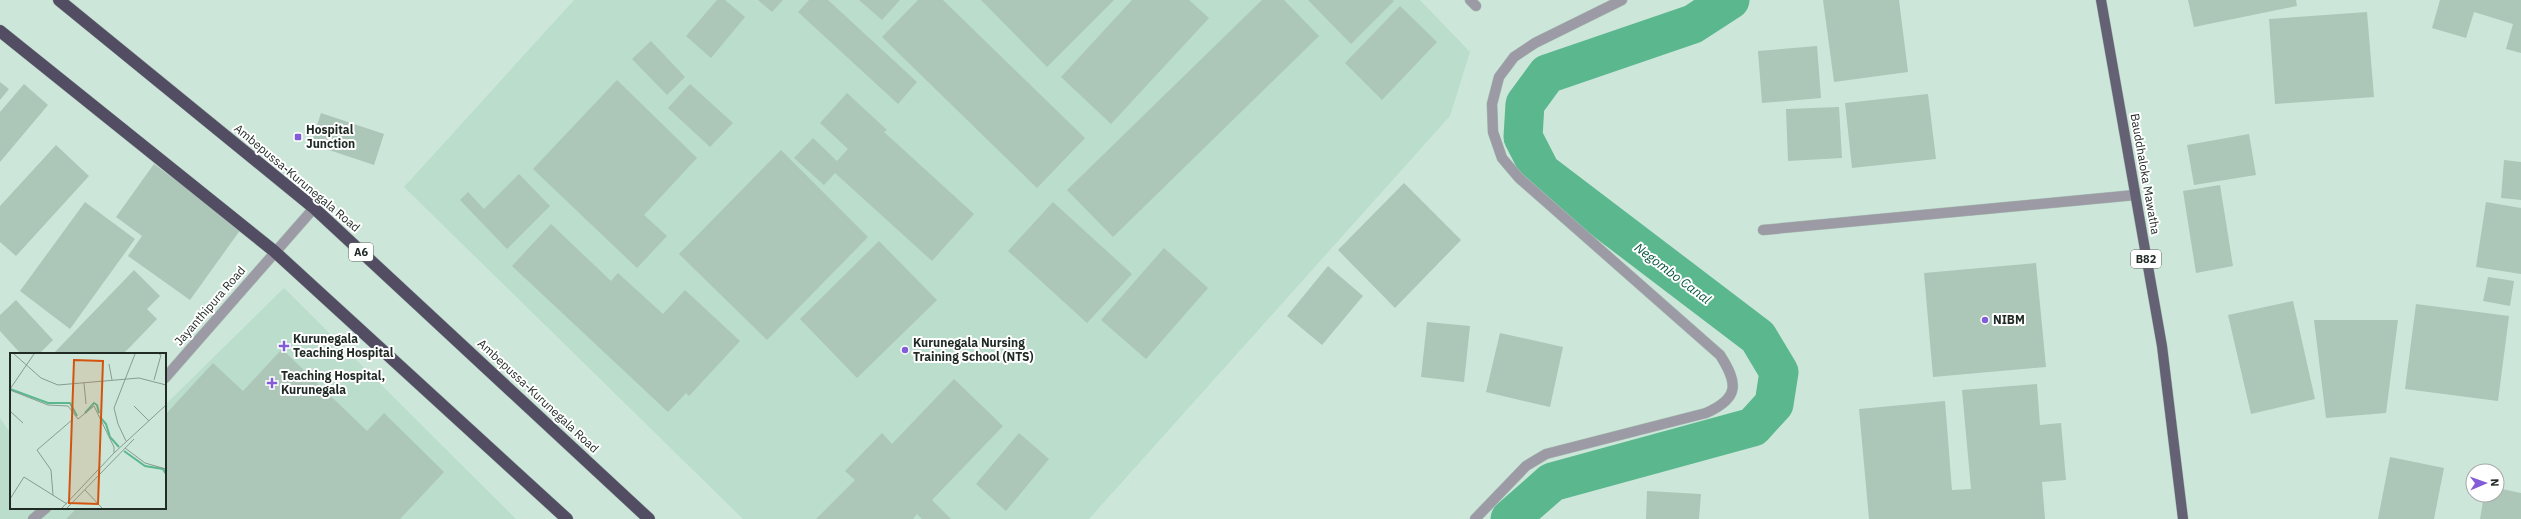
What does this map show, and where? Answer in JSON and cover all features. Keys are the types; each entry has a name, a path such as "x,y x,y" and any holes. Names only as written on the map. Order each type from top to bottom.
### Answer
{"highway":[{"name":"Ambepussa-Kurunegala Road","path":"59,0 314,208 649,519"},
{"path":"0,31 274,251 567,519"}],"main road":[{"name":"Bauddhaloka Mawatha","path":"2101,0 2162,346 2183,519"}],"street":[{"path":"1475,519 1526,466 1546,454 1706,413 1723,406 1734,388 1731,372 1720,354 1519,178 1502,158 1493,132 1494,97 1499,77 1514,57 1535,43 1622,0"},
{"path":"1763,230 2135,195"},
{"name":"Jayanthipura Road","path":"166,377 274,251 314,208"},
{"path":"33,519 45,509"}],"shaded area":[{"name":"Kurunegala Nursing Training School (NTS)","path":"574,0 1420,0 1470,52 1450,116 1089,519 743,519 404,187"},
{"name":"Kurunegala Teaching Hospital","path":"284,288 516,519 0,519 0,418 10,433 10,509 166,509 166,404"}],"building":[{"path":"717,0 725,0 745,17 711,58 686,36"},
{"path":"758,0 783,0 772,12"},
{"path":"809,0 828,0 917,82 898,104 798,12"},
{"path":"859,0 900,0 882,20"},
{"path":"918,0 943,0 1085,138 1037,188 882,37"},
{"path":"981,0 1114,0 1047,67"},
{"path":"1132,0 1189,0 1209,18 1111,124 1061,77"},
{"path":"1262,0 1284,0 1319,36 1113,237 1067,190"},
{"path":"1308,0 1392,0 1394,1 1351,44"},
{"path":"1823,0 1899,0 1908,72 1834,82"},
{"path":"2188,0 2296,0 2297,6 2194,27"},
{"path":"2440,0 2521,0 2521,53 2506,49 2513,24 2474,12 2466,38 2432,28"},
{"path":"1400,6 1437,42 1382,100 1345,63"},
{"path":"2367,12 2374,97 2275,104 2269,19"},
{"path":"651,41 685,77 667,95 632,59"},
{"path":"1817,46 1821,98 1762,103 1758,51"},
{"path":"617,80 697,158 644,215 667,236 637,268 533,169"},
{"path":"0,82 9,89 0,100"},
{"path":"24,84 48,105 0,162 0,112"},
{"path":"690,84 733,123 710,147 668,108"},
{"path":"847,93 887,130 884,132 974,214 932,261 835,173 824,185 794,158 813,138 837,161 848,149 820,123"},
{"path":"1928,94 1936,159 1852,168 1845,103"},
{"path":"1839,107 1842,158 1788,161 1786,109"},
{"path":"321,113 384,134 374,165 311,144"},
{"path":"2249,134 2256,175 2194,185 2187,145"},
{"path":"56,145 89,176 16,256 0,242 0,206"},
{"path":"781,150 868,237 767,340 679,254"},
{"path":"2504,160 2521,162 2521,200 2501,198"},
{"path":"154,164 241,229 190,300 128,256 142,236 116,217"},
{"path":"519,174 550,206 507,249 460,200 468,192 484,209"},
{"path":"1404,183 1461,240 1395,308 1338,250"},
{"path":"2220,185 2233,266 2196,273 2183,191"},
{"path":"85,202 135,239 70,329 20,291"},
{"path":"1053,202 1132,274 1087,323 1008,251"},
{"path":"2486,202 2521,208 2521,274 2476,267"},
{"path":"551,224 611,281 618,273 663,314 685,290 740,341 689,396 686,393 668,412 512,266"},
{"path":"879,241 937,300 857,378 800,319"},
{"path":"1164,248 1208,288 1146,359 1101,320"},
{"name":"NIBM","path":"2036,263 2046,367 1933,377 1924,273"},
{"path":"1328,266 1363,296 1322,345 1287,316"},
{"path":"134,270 160,296 147,309 157,319 124,353 54,353"},
{"path":"2488,277 2514,281 2510,306 2483,301"},
{"path":"16,300 53,340 40,353 20,353 0,331 0,315"},
{"path":"2293,301 2315,399 2251,414 2228,315"},
{"path":"2416,304 2509,316 2498,401 2405,389"},
{"path":"2314,320 2398,320 2386,413 2326,418"},
{"path":"1427,322 1470,326 1464,382 1421,377"},
{"path":"1500,333 1563,347 1550,407 1486,392"},
{"name":"Kurunegala Teaching Hospital","path":"282,349 367,431 384,413 444,472 400,519 66,519 76,509 166,509 166,414 213,363 243,391"},
{"path":"954,379 1003,426 932,500 951,519 922,519 917,514 913,519 816,519 855,480 845,471 882,433 892,444"},
{"path":"2037,384 2040,425 2061,423 2066,480 2042,482 2045,519 1869,519 1859,409 1945,401 1952,490 1971,489 1962,390"},
{"path":"1019,433 1049,459 1006,511 976,484"},
{"path":"2390,457 2444,468 2434,519 2378,519"},
{"path":"2505,490 2521,493 2521,519 2480,519 2483,503 2505,503"},
{"path":"1647,491 1701,494 1699,519 1646,519"}],"waterway":[{"name":"Negombo Canal","path":"1510,519 1552,482 1753,427 1774,404 1779,372 1758,337 1541,172 1523,137 1525,104 1547,74 1693,24 1730,0"}],"place":[{"name":"Hospital Junction","path":"298,137"},
{"name":"NIBM","path":"1985,320"},
{"name":"Kurunegala Teaching Hospital","path":"284,346"},
{"name":"Kurunegala Nursing Training School (NTS)","path":"905,350"},
{"name":"Teaching Hospital, Kurunegala","path":"272,383"}]}
